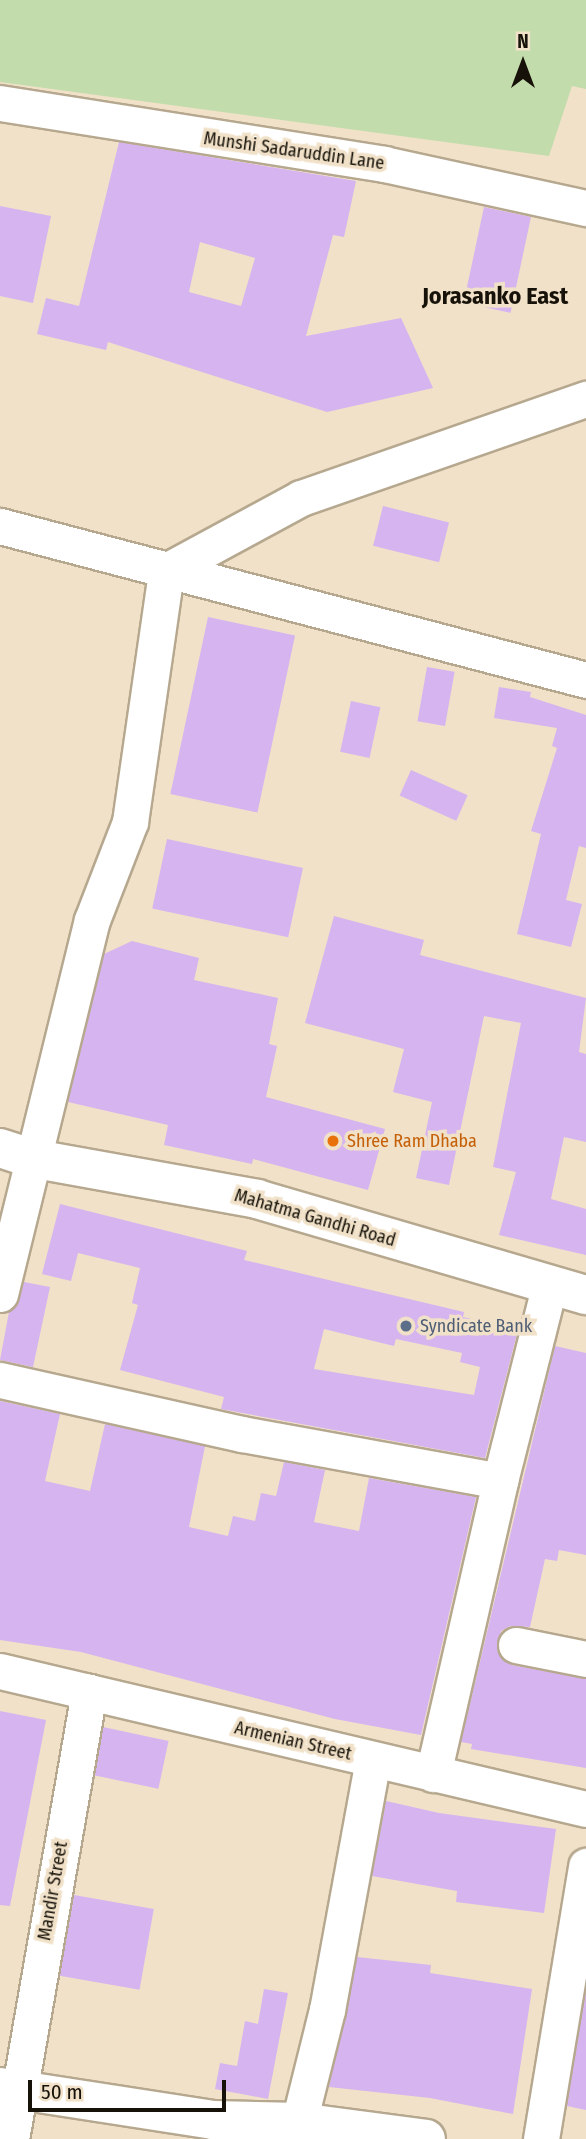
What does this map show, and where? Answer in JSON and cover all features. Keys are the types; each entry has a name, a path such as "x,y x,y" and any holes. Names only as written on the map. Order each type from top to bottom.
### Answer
{"main road":[{"name":"Mahatma Gandhi Road","path":"15,1153 257,1199 586,1295"},
{"path":"8,2089 214,2130 299,2122 426,2139"}],"street":[{"name":"Munshi Sadaruddin Lane","path":"0,103 384,164 586,208"},
{"path":"166,571 301,498 586,399"},
{"path":"0,526 586,680"},
{"path":"0,1294 15,1153 92,920 130,822 166,571"},
{"path":"433,1774 500,1481 550,1284"},
{"path":"0,1380 242,1434 500,1481"},
{"path":"516,1645 586,1659"},
{"name":"Armenian Street","path":"0,1671 586,1810"},
{"name":"Mandir Street","path":"11,2139 8,2089 89,1692"},
{"path":"299,2122 327,2010 373,1760"},
{"path":"541,2139 586,1866"}],"green space":[{"path":"0,0 586,0 586,89 572,86 549,156 0,82"}],"building":[{"path":"119,142 356,181 344,237 333,235 306,336 401,318 433,388 327,412 108,342 106,350 37,334 46,298 79,306","holes":["200,242 255,258 241,306 189,292"]},
{"path":"0,206 51,216 33,303 0,296"},
{"path":"484,207 531,217 511,313 464,303"},
{"path":"383,506 449,522 439,562 373,546"},
{"path":"208,617 295,636 257,813 170,794"},
{"path":"427,667 455,672 445,726 417,721"},
{"path":"499,687 531,692 530,697 586,715 586,848 579,846 566,900 582,904 571,947 517,934 541,834 531,831 557,748 552,746 557,728 494,718"},
{"path":"351,701 380,707 370,758 340,752"},
{"path":"411,770 468,795 456,821 400,796"},
{"path":"167,839 303,868 288,937 152,908"},
{"path":"334,916 424,940 420,955 586,998 579,1052 586,1054 586,1142 564,1137 551,1199 586,1209 586,1255 499,1235 516,1172 493,1167 521,1023 484,1016 449,1185 416,1178 432,1102 393,1092 404,1049 305,1023"},
{"path":"132,941 199,958 194,980 278,998 269,1044 277,1046 266,1097 385,1129 368,1190 253,1159 252,1164 164,1145 168,1125 68,1102 104,954"},
{"path":"60,1204 247,1251 244,1260 464,1312 463,1317 518,1330 485,1458 221,1409 224,1397 120,1370 138,1305 132,1303 140,1268 78,1253 71,1281 42,1274","holes":["324,1329 394,1346 396,1339 462,1353 460,1362 480,1367 474,1395 314,1369"]},
{"path":"24,1282 50,1287 33,1367 0,1360 9,1312 19,1299"},
{"path":"555,1346 586,1353 586,1555 559,1550 557,1561 545,1559 530,1627 510,1626 501,1631 497,1651 512,1665 586,1679 586,1768 471,1749 472,1744 461,1742"},
{"path":"0,1401 60,1414 45,1481 90,1491 105,1424 205,1446 189,1527 228,1536 233,1516 255,1521 261,1493 276,1496 284,1462 325,1470 314,1522 359,1531 369,1478 476,1497 421,1735 335,1719 81,1652 0,1640"},
{"path":"0,1711 46,1720 10,1906 0,1905"},
{"path":"103,1727 169,1741 158,1789 93,1775"},
{"path":"386,1801 439,1813 556,1829 544,1913 456,1902 457,1891 372,1876"},
{"path":"74,1895 154,1909 140,1990 60,1976"},
{"path":"357,1957 431,1965 430,1973 532,1989 513,2114 430,2098 329,2087"},
{"path":"264,1989 288,1993 268,2099 215,2089 220,2063 237,2066 245,2021 258,2024"},
{"path":"586,1990 586,2110 567,2106"}],"place":[{"name":"Shree Ram Dhaba","path":"333,1141"},
{"name":"Syndicate Bank","path":"406,1326"}],"district":[{"name":"Jorasanko East","path":"495,297"}]}
